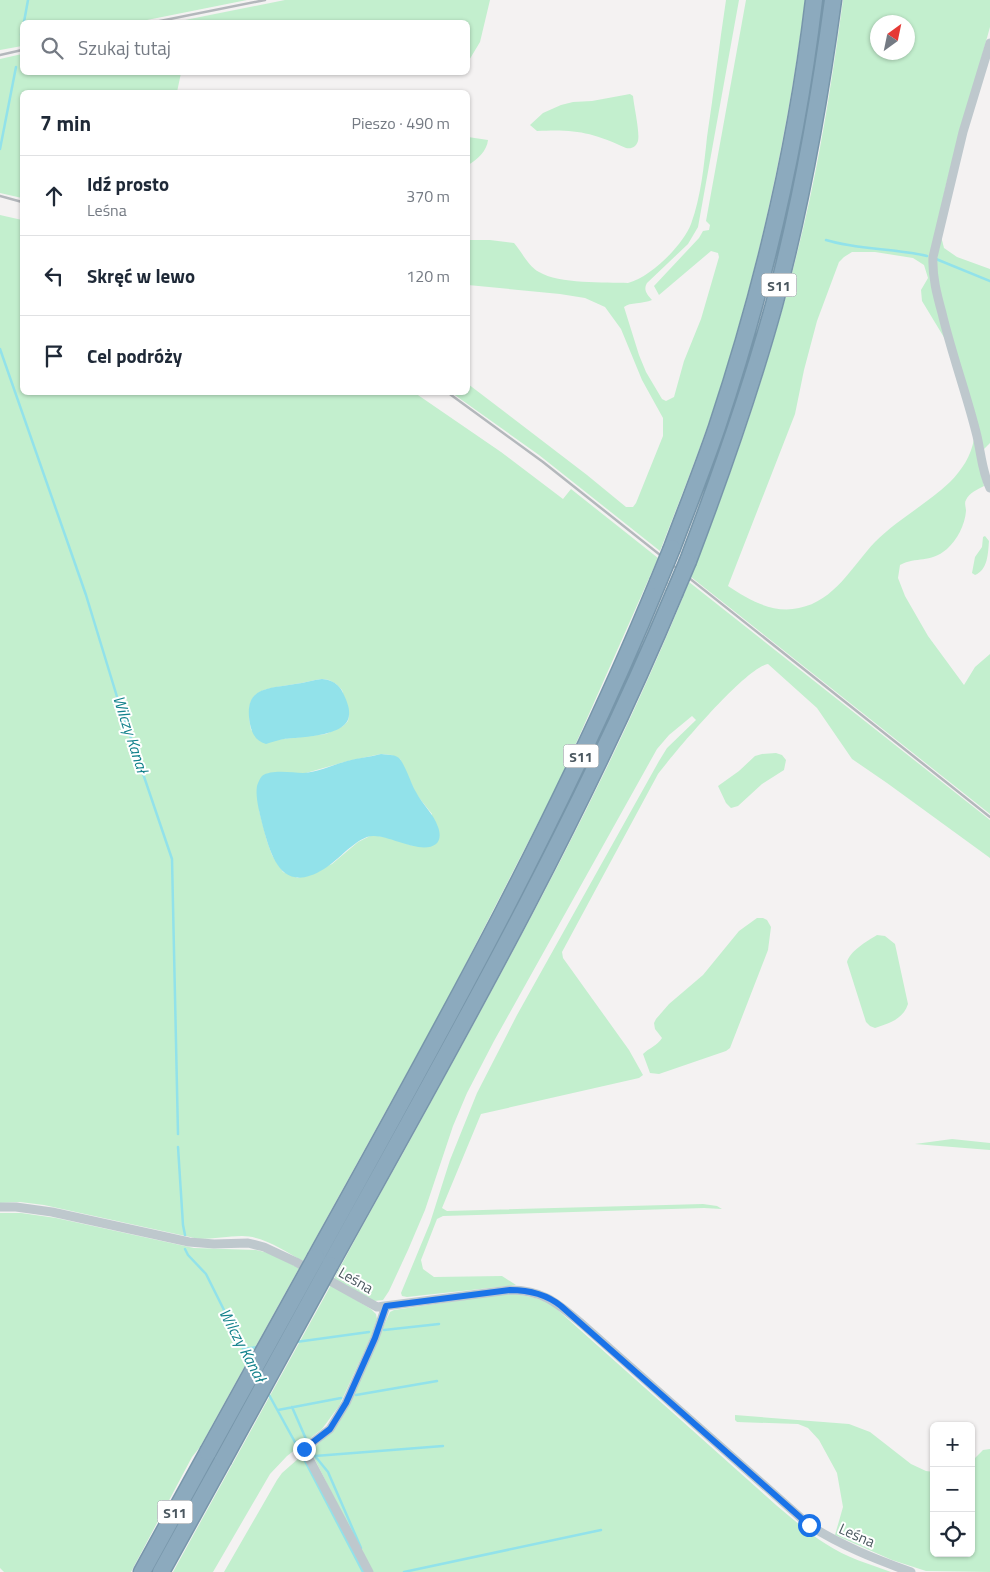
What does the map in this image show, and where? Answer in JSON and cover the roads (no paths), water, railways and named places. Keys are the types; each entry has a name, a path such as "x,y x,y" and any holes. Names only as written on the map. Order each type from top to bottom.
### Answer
{"highway":[{"name":"S11","path":"142,1572 445,1021 512,894 593,731 658,582 717,427 746,335 764,268 792,142 814,0"},
{"name":"S11","path":"161,1572 474,1005 527,904 608,741 674,594 715,490 747,396 774,305 805,172 820,95 833,0"}],"street":[{"path":"990,42 963,132 932,265 948,338 990,488"},
{"name":"Leśna","path":"0,1206 16,1206 52,1212 188,1242 214,1244 248,1243 264,1246 377,1307 510,1290 524,1290 552,1299 809,1525 832,1540 911,1572"},
{"path":"369,1572 304,1449 330,1429 346,1403 375,1338 386,1306"}],"water":[{"path":"322,679 335,683 346,701 349,715 347,722 341,728 332,732 284,739 266,744 257,739 251,728 249,712 250,702 254,696 267,689"},
{"path":"381,754 395,756 401,761 414,788 436,822 440,834 438,842 430,847 423,847 381,837 368,837 355,844 330,865 310,876 298,878 282,870 275,861 271,851 258,806 257,786 262,776 276,772 303,773 320,770 347,761"}],"waterway":[{"name":"Wilczy Kanał","path":"24,20 28,0"},
{"name":"Wilczy Kanał","path":"0,149 16,67"},
{"path":"826,240 850,246 927,256"},
{"path":"936,259 990,281"},
{"name":"Wilczy Kanał","path":"0,349 86,595 118,700 172,859 178,1134"},
{"name":"Wilczy Kanał","path":"178,1147 185,1235"},
{"name":"Wilczy Kanał","path":"185,1249 188,1255 206,1274 250,1362"},
{"path":"384,1330 439,1324"},
{"path":"296,1342 369,1332"},
{"path":"243,1349 258,1347"},
{"path":"356,1395 437,1381"},
{"name":"Wilczy Kanał","path":"268,1393 296,1444"},
{"path":"278,1410 341,1398"},
{"path":"292,1407 306,1439"},
{"path":"315,1456 443,1446"},
{"path":"315,1456 328,1472 361,1548"},
{"name":"Wilczy Kanał","path":"305,1461 363,1572"},
{"path":"404,1572 601,1530"}],"railway":[{"path":"165,20 265,0"},
{"path":"0,55 20,50"},
{"path":"0,196 20,201"},
{"path":"451,395 543,462 990,817"}]}
